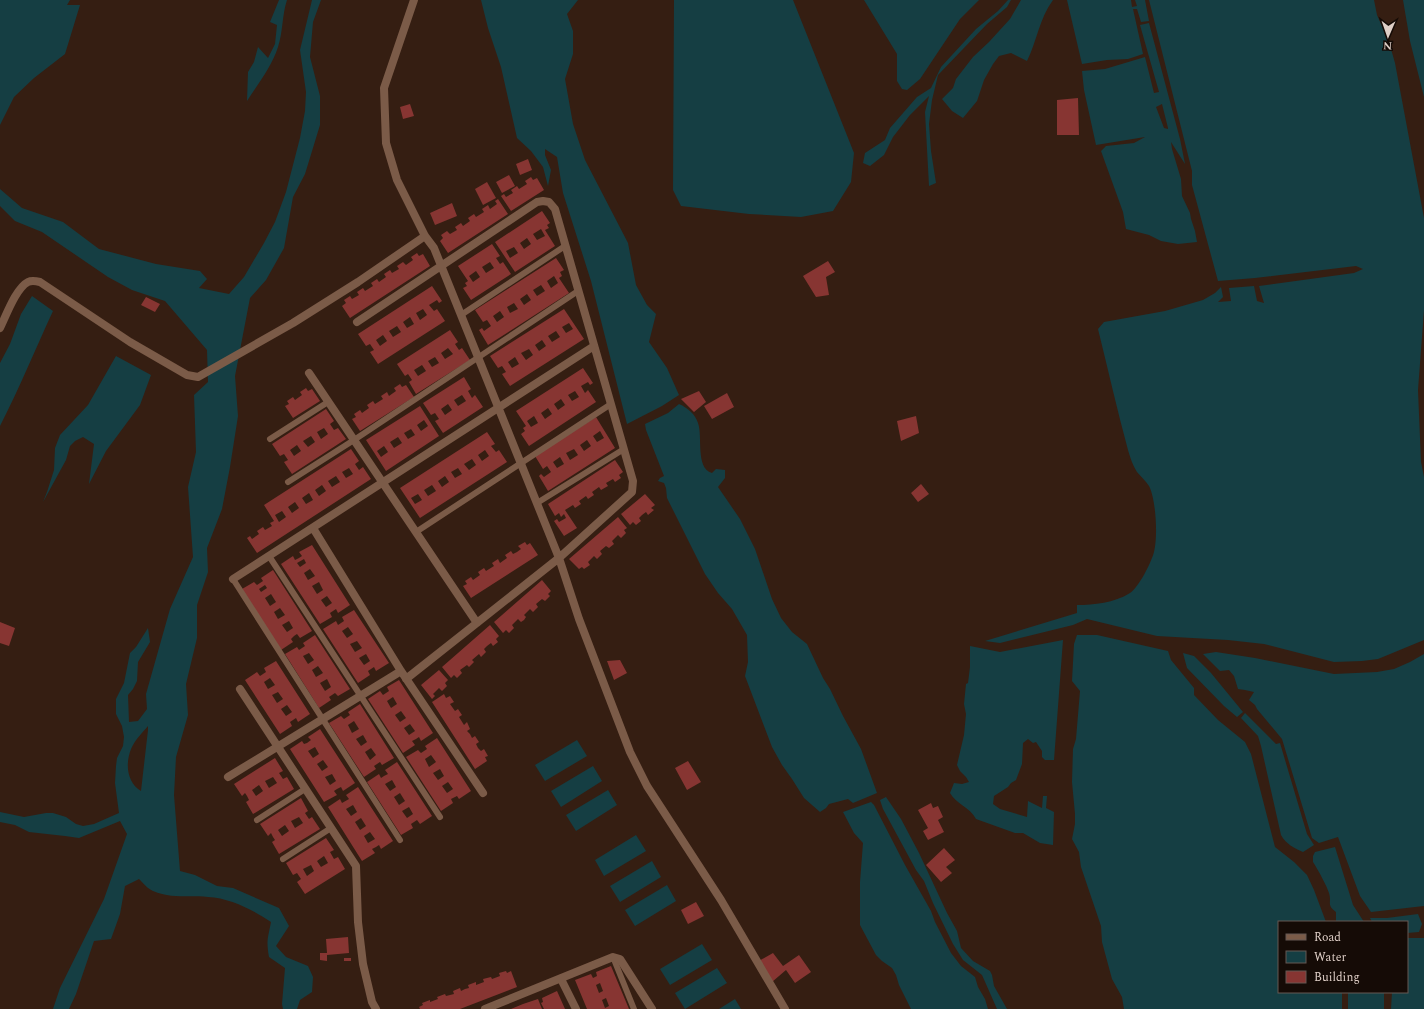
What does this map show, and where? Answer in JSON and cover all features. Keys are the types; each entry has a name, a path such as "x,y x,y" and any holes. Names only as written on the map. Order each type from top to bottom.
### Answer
{"street":[{"path":"414,0 384,88 386,142 397,180 425,236 434,248 559,558 579,619 630,752 643,780 720,900 785,1009"},
{"path":"357,322 540,201 549,202 553,207 565,246 633,481 632,492 559,558 406,678"},
{"path":"0,328 19,290 27,282 40,282 130,342 187,375 198,377 293,323 358,282 425,236"},
{"path":"233,579 594,346"},
{"path":"309,373 477,623"},
{"path":"313,528 406,678 482,792"},
{"path":"228,777 401,670"},
{"path":"240,690 356,866 358,922 363,964 372,1002 376,1009"},
{"path":"486,1009 613,957 620,959 652,1009"},
{"path":"561,979 576,1009"}],"lane":[{"path":"461,314 565,246"},
{"path":"288,482 354,440 578,291"},
{"path":"270,439 328,402"},
{"path":"416,532 611,404"},
{"path":"537,503 624,449"},
{"path":"269,556 440,817"},
{"path":"233,579 400,840"},
{"path":"257,820 306,789"},
{"path":"283,859 331,828"},
{"path":"613,957 634,1009"}],"water":[{"path":"0,0 70,0 67,5 80,5 65,54 34,78 14,97 0,125"},
{"path":"279,0 287,0 278,47 268,68 247,101 248,72 254,62 258,47 268,58 275,44 277,25 270,22"},
{"path":"312,0 321,0 313,22 310,57 320,96 320,125 305,174 293,197 284,248 266,280 250,298 235,376 238,416 230,467 222,509 207,548 208,572 197,605 197,638 186,684 188,715 176,757 174,795 180,871 195,875 217,886 233,888 279,908 289,926 276,946 286,957 308,966 313,977 312,992 300,1000 297,1009 283,1009 282,1004 285,968 269,957 268,936 271,922 257,913 233,902 201,896 167,895 149,889 139,879 125,886 120,914 111,939 94,941 76,994 69,1009 53,1009 60,988 104,899 127,834 120,821 79,838 29,832 15,825 0,822 0,812 24,817 53,813 66,817 76,824 83,826 94,824 119,813 115,783 116,766 117,758 123,746 124,737 122,726 116,714 116,699 124,683 130,653 136,647 148,628 150,642 138,662 137,681 128,695 129,722 138,721 147,709 146,694 170,609 193,557 188,487 196,452 194,395 208,382 207,350 165,301 132,290 108,277 42,232 15,221 0,206 0,189 22,208 63,222 99,249 156,264 200,271 207,279 199,288 229,294 244,277 264,243 275,222 286,192 300,138 305,111 306,92 300,50","holes":["148,726 141,791 136,788 130,778 128,773 128,761 134,743"]},
{"path":"481,0 578,0 567,14 573,31 573,54 565,79 573,124 585,160 628,243 636,285 647,305 656,314 649,342 667,368 679,395 662,406 627,424 591,281 563,193 557,157 545,149 545,155 551,170 548,186 543,167 531,151 517,138 501,67 488,28"},
{"path":"674,0 793,0 854,153 851,182 833,211 801,217 749,214 681,206 673,190"},
{"path":"864,0 979,0 960,19 920,79 907,90 902,89 897,81 897,54"},
{"path":"1008,0 1011,0 1007,7 987,24 938,75 932,100 929,124 936,183 929,186 925,112 929,96 910,115 893,137 884,155 870,166 863,163 865,153 885,140 890,128 917,97 931,88 941,67 976,29 998,11"},
{"path":"1021,0 1053,0 1041,22 1027,61 1011,53 999,56 984,80 977,101 963,118 952,111 942,99 953,88 956,79 973,57 1010,19"},
{"path":"1067,0 1131,0 1132,7 1137,6 1135,0 1145,0 1149,21 1141,22 1137,9 1133,9 1143,54 1128,59 1107,60 1082,64"},
{"path":"1149,0 1374,0 1377,15 1389,42 1395,63 1424,218 1424,310 1418,390 1421,462 1424,477 1424,640 1378,659 1334,662 1264,644 1228,640 1157,636 1087,619 1073,625 1000,643 985,641 1077,613 1077,605 1104,603 1130,593 1137,586 1154,552 1156,518 1153,500 1149,486 1137,472 1128,450 1098,329 1104,322 1165,311 1203,300 1215,293 1221,287 1223,297 1218,302 1231,301 1229,288 1254,286 1257,301 1264,303 1259,286 1354,273 1363,269 1356,266 1218,281 1192,185 1192,171"},
{"path":"1403,0 1424,0 1424,97 1410,41"},
{"path":"1149,23 1180,139 1185,164 1171,142 1172,149 1181,179 1182,196 1190,213 1197,242 1178,244 1161,241 1149,235 1126,229 1123,212 1101,151 1106,146 1134,143 1145,137 1096,145 1084,90 1082,71 1105,69 1145,57 1154,93 1159,92 1140,25","holes":["1162,104 1168,129 1164,128 1156,107"]},
{"path":"32,296 53,311 0,426 0,363 10,344 21,314"},
{"path":"116,356 151,375 140,405 106,451 89,484 94,444 83,437 75,441 70,446 66,460 43,502 54,470 55,448 60,435 88,405"},
{"path":"679,404 691,412 697,420 703,465 712,473 716,469 725,470 725,478 718,487 740,519 755,549 772,599 781,618 792,632 807,644 823,678 861,749 877,793 853,803 848,799 829,804 820,812 804,798 772,747 745,676 748,662 747,635 732,609 718,593 705,574 667,498 664,483 658,481 664,476 645,424 668,413"},
{"path":"1077,635 1097,635 1168,651 1171,660 1194,688 1194,695 1218,720 1245,742 1251,754 1275,847 1294,862 1307,875 1326,921 1278,921 1278,993 1342,993 1342,1009 1124,1009 1122,997 1112,979 1102,942 1101,926 1081,867 1079,852 1072,839 1075,824 1072,782 1073,749 1076,739 1080,691 1072,681 1074,644"},
{"path":"1063,640 1054,760 1045,760 1042,757 1042,751 1036,742 1033,743 1028,739 1023,743 1022,764 1016,780 994,796 993,804 1000,809 1027,817 1028,801 1042,808 1043,796 1047,796 1046,808 1054,812 1053,845 1040,843 1023,833 1015,833 976,819 970,811 950,793 954,783 962,784 969,782 957,765 964,735 966,714 964,704 966,684 968,683 970,667 970,646 1000,652"},
{"path":"1216,652 1255,658 1334,674 1377,672 1394,669 1424,654 1424,906 1371,912 1360,896 1338,837 1319,843 1312,838 1282,739 1255,705 1249,700 1254,692 1238,689 1234,676 1229,670 1220,671 1203,654"},
{"path":"1183,653 1194,656 1211,673 1243,712 1237,717 1224,706 1187,668"},
{"path":"1245,713 1276,744 1280,743 1307,834 1314,845 1303,852 1293,847 1281,835 1261,746 1258,736 1241,718"},
{"path":"577,740 587,756 545,781 535,765"},
{"path":"593,766 602,781 561,807 551,791"},
{"path":"608,790 617,805 576,831 566,815"},
{"path":"886,797 901,819 919,853 957,931 961,948 973,961 990,971 994,986 1007,1009 997,1009 982,975 963,960 953,944 924,881 916,870 883,809 880,800"},
{"path":"871,802 931,911 951,953 961,966 975,977 988,1009 911,1009 892,968 876,955 860,925 860,882 863,843 854,833 843,812"},
{"path":"636,835 646,851 604,876 595,860"},
{"path":"1335,847 1353,905 1363,921 1336,921 1336,912 1330,905 1328,890 1313,862 1315,852"},
{"path":"652,861 661,877 620,902 610,886"},
{"path":"667,885 676,901 635,926 625,910"},
{"path":"1418,914 1422,924 1419,932 1408,933 1408,921 1372,921 1370,918 1387,918"},
{"path":"1408,938 1424,938 1424,1009 1391,1009 1392,993 1408,993"},
{"path":"702,944 712,960 670,985 660,969"},
{"path":"717,968 727,983 685,1009 675,993"},
{"path":"1348,993 1384,993 1384,1009 1348,1009"},
{"path":"735,999 741,1009 719,1009"}],"building":[{"path":"1078,98 1079,135 1057,135 1057,100"},
{"path":"410,104 414,116 403,119 400,107"},
{"path":"528,159 532,170 520,175 516,164"},
{"path":"509,175 515,186 502,193 496,182"},
{"path":"531,177 533,180 537,178 544,190 511,211 501,196 504,194 506,197 513,193 511,190 517,186 519,189 527,184 525,181"},
{"path":"487,182 496,198 483,205 475,189"},
{"path":"498,199 508,214 448,253 440,241 443,238 441,235 447,231 450,234 457,230 455,227 461,223 463,226 470,221 468,218 474,214 476,217 484,212 482,209 488,205 490,209 497,204 495,201"},
{"path":"452,203 457,216 435,225 430,213"},
{"path":"542,211 550,223 547,225 549,228 545,230 555,246 515,272 495,242","holes":["541,229 545,236 537,240 533,234","527,238 531,244 524,249 520,243","514,247 518,253 510,258 506,251"]},
{"path":"492,244 500,256 496,258 500,264 503,262 511,274 471,300 463,288 467,286 465,283 468,281 458,266","holes":["490,262 494,268 486,273 482,267","476,271 480,277 473,282 469,276"]},
{"path":"417,253 419,256 423,254 430,266 350,318 342,306 346,303 344,300 350,296 352,299 359,295 357,292 363,288 365,291 373,286 371,283 377,279 379,282 386,277 384,274 390,270 392,273 399,269 397,266 403,262 406,265 413,260 411,257"},
{"path":"556,258 564,270 560,272 562,276 559,278 569,293 488,345 479,330 482,328 484,331 491,326 487,320 483,322 475,310","holes":["554,276 558,283 551,288 547,281","541,285 545,291 537,296 533,290","527,294 531,300 524,305 520,299","514,303 518,309 510,313 507,307","500,311 504,317 497,322 493,316"]},
{"path":"828,261 835,272 826,277 829,295 816,297 803,276"},
{"path":"432,286 442,301 439,303 437,300 429,305 434,311 437,309 445,321 378,364 370,352 374,350 370,344 366,346 358,334","holes":["423,309 427,315 420,320 416,313","410,317 414,324 407,328 403,322","397,326 401,332 393,337 389,331","383,335 387,341 380,346 376,340"]},
{"path":"146,297 160,304 155,312 141,305"},
{"path":"564,309 584,339 510,386 502,374 506,372 502,366 498,368 490,356","holes":["569,323 573,329 566,333 562,327","556,331 560,337 552,342 548,336","542,340 546,346 539,351 535,345","529,349 533,355 526,360 521,353","515,357 519,364 512,368 508,362"]},
{"path":"450,330 458,342 455,344 459,350 462,348 470,360 416,394 409,382 412,380 408,374 405,376 397,364","holes":["448,348 453,354 445,359 441,353","435,357 439,363 432,367 428,361","422,365 426,371 418,376 414,370"]},
{"path":"583,368 593,383 590,385 588,382 581,386 585,393 588,390 596,402 529,446 521,434 525,431 523,428 526,426 516,411","holes":["575,391 579,397 572,401 568,395","561,399 565,405 558,410 554,404","548,408 552,414 545,419 541,413","534,416 538,423 531,427 527,421"]},
{"path":"464,377 471,389 468,391 472,398 475,395 483,407 443,433 435,421 439,419 435,413 431,415 423,403","holes":["462,395 466,401 458,406 454,400","448,404 452,410 445,415 441,409"]},
{"path":"400,384 402,387 406,385 414,397 360,431 352,419 356,417 354,414 360,410 362,413 369,408 367,405 373,401 375,404 383,399 381,396 387,392 389,396 396,391 394,388"},
{"path":"306,388 308,391 312,389 320,401 293,418 285,406 289,404 287,401 293,397 295,400 302,395 300,392"},
{"path":"699,391 706,402 694,412 681,399"},
{"path":"727,393 734,407 712,419 704,406"},
{"path":"420,406 439,436 386,471 366,440","holes":["424,420 428,426 421,431 417,425","411,429 415,435 408,439 404,433","398,437 402,443 394,448 390,442","384,446 388,452 381,457 377,451"]},
{"path":"326,409 334,421 330,424 334,430 338,428 346,439 292,474 284,462 288,460 284,454 280,456 272,444","holes":["324,428 328,434 321,439 317,432","311,436 315,442 308,447 303,441","297,445 301,451 294,456 290,450"]},
{"path":"916,416 919,433 901,441 897,421"},
{"path":"596,417 615,448 548,491 539,476 541,474 544,477 551,472 547,466 543,469 535,456","holes":["600,431 604,438 597,442 593,436","587,440 591,446 584,451 580,445","574,449 578,455 570,460 566,453","560,457 564,464 557,468 553,462"]},
{"path":"487,432 495,444 491,446 496,452 499,450 507,462 420,518 400,488","holes":["485,450 489,456 482,461 478,455","472,459 476,465 469,470 464,464","458,468 462,474 455,478 451,472","445,476 449,482 442,487 438,481","432,485 436,491 428,496 424,490","418,494 422,500 415,504 411,498"]},
{"path":"351,449 359,461 355,464 359,470 363,467 371,479 257,553 247,538 250,536 252,539 259,534 257,531 263,527 265,530 272,526 270,523 274,521 264,505","holes":["349,468 353,474 346,478 342,472","336,476 340,482 332,487 328,481","322,485 326,491 319,496 315,490","309,493 313,500 306,504 302,498","295,502 299,508 292,513 288,507","282,511 286,517 279,522 275,515"]},
{"path":"615,460 623,472 619,475 621,478 615,482 613,479 606,483 608,486 601,490 599,487 592,492 594,495 588,499 586,496 579,501 581,504 575,508 573,505 565,510 577,528 564,536 554,521 557,519 559,522 566,518 564,514 561,517 559,513 555,516 548,504"},
{"path":"921,484 929,494 918,502 911,493"},
{"path":"645,494 655,505 651,508 654,510 648,515 646,512 642,515 639,518 641,521 636,525 633,522 630,525 621,514"},
{"path":"618,517 627,528 624,530 626,533 621,538 618,535 612,541 614,544 609,548 606,546 600,551 602,554 597,559 594,556 588,562 590,565 584,569 582,567 579,569 569,559"},
{"path":"525,542 527,545 530,543 538,555 471,598 463,586 467,584 465,581 471,577 473,580 480,575 478,572 484,568 486,571 494,566 492,563 498,559 500,563 507,558 505,555 511,551 513,554 517,552 521,549 518,546"},
{"path":"312,545 350,605 338,613 336,609 330,613 332,617 320,624 281,564 293,556 295,560 302,556 299,552","holes":["304,559 306,563 300,567 297,563","310,569 315,576 308,580 304,573","319,582 323,590 317,594 312,586","327,596 332,603 326,607 321,600"]},
{"path":"273,570 312,631 300,638 297,634 291,639 293,642 281,650 242,589 254,582 257,585 263,581 261,578","holes":["265,585 267,588 261,592 259,589","271,594 276,602 270,606 265,598","280,608 285,615 278,619 274,612","289,621 293,628 287,632 282,625"]},
{"path":"542,580 551,591 548,594 550,596 545,601 542,599 536,604 538,607 533,612 530,609 524,615 526,617 524,620 521,622 518,619 512,625 514,628 509,633 506,630 503,633 494,622"},
{"path":"354,610 389,663 376,671 374,667 368,671 370,675 358,683 323,629 336,621 338,625 344,621 342,617","holes":["348,627 353,634 347,638 342,631","357,641 362,648 355,652 350,644","366,654 370,661 364,665 359,658"]},
{"path":"0,622 15,628 9,646 0,643"},
{"path":"490,625 499,636 496,639 498,642 493,646 491,643 487,646 484,649 486,652 481,657 479,654 472,660 474,662 469,667 467,665 460,670 462,673 457,678 454,675 451,678 442,667"},
{"path":"315,635 350,689 338,696 335,693 329,697 331,700 319,708 285,654 297,647 299,650 305,646 303,643","holes":["309,653 314,660 308,664 303,656","318,666 323,673 316,677 312,670","327,679 331,687 325,691 320,683"]},
{"path":"620,660 627,673 614,680 607,661"},
{"path":"276,661 310,714 298,722 296,718 290,722 292,726 280,734 245,680 257,672 260,676 266,672 264,668","holes":["270,678 275,685 268,689 264,682","278,692 283,699 277,703 272,695","287,705 292,712 286,716 281,709"]},
{"path":"439,670 448,680 445,683 447,686 442,691 439,688 433,694 435,696 432,699 421,685"},
{"path":"399,680 433,733 421,741 419,737 412,741 415,745 403,753 368,699 380,691 383,695 389,691 387,687","holes":["393,697 397,704 391,708 387,701","401,711 406,718 400,722 395,715","410,724 415,731 409,735 404,728"]},
{"path":"444,694 446,698 450,696 454,702 450,704 455,711 458,709 462,715 459,717 464,725 467,722 470,729 467,731 472,738 475,736 479,742 476,744 478,748 481,751 484,749 488,756 485,757 487,761 475,769 432,702"},
{"path":"360,704 394,758 382,765 380,762 374,766 376,769 364,777 329,723 341,716 344,719 350,715 348,712","holes":["354,721 359,729 352,733 348,725","363,735 367,742 361,746 356,739","371,748 376,755 370,760 365,752"]},
{"path":"320,729 355,783 343,791 341,787 337,789 334,791 337,795 324,802 290,749 302,741 304,744 307,743 311,740 308,737","holes":["315,747 319,754 313,758 308,751","323,760 328,767 322,771 317,764","332,774 336,781 330,785 325,777"]},
{"path":"437,738 471,791 459,799 457,796 451,799 453,803 441,811 406,757 418,750 421,753 427,749 425,746","holes":["431,755 436,762 429,767 425,759","440,769 444,776 438,780 433,773","448,782 453,789 447,793 442,786"]},
{"path":"275,758 283,771 279,773 283,779 287,777 294,789 253,814 246,802 249,800 247,796 245,793 242,796 234,784","holes":["273,777 277,783 269,788 265,781","259,785 263,791 256,796 252,790"]},
{"path":"688,761 701,782 687,790 675,768"},
{"path":"397,762 432,816 420,824 417,820 411,824 413,828 401,835 367,782 379,774 381,778 388,774 385,770","holes":["392,780 396,787 390,791 385,784","400,793 405,801 399,805 394,797","409,807 413,814 407,818 402,811"]},
{"path":"358,787 393,841 381,849 379,845 372,849 375,853 362,861 328,807 340,799 342,803 349,799 346,795","holes":["353,805 357,812 351,816 346,809","361,818 366,826 360,830 355,822","370,832 375,839 368,843 364,836"]},
{"path":"301,798 308,811 305,813 309,819 312,817 320,829 279,854 272,842 275,840 271,833 268,836 260,824","holes":["299,817 303,823 295,828 291,821","285,825 289,831 282,836 278,830"]},
{"path":"931,803 933,808 938,806 943,817 938,820 944,832 928,840 923,831 928,828 918,810"},
{"path":"326,838 334,850 330,852 334,859 338,857 345,869 305,894 297,882 301,879 297,873 293,875 286,863","holes":["324,856 328,863 321,867 317,861","311,865 314,871 307,876 303,869"]},
{"path":"944,848 955,860 946,867 952,873 941,882 926,865"},
{"path":"696,902 704,916 688,924 681,910"},
{"path":"348,937 349,953 327,955 327,961 320,960 320,953 327,953 326,939"},
{"path":"773,953 783,966 799,955 811,972 795,983 786,970 772,982 757,962"},
{"path":"344,958 351,958 351,961 344,961"},
{"path":"611,966 629,1009 587,1009 575,980 591,974 593,978 597,976 596,972","holes":["600,983 603,991 599,993 596,985","606,998 609,1006 605,1008 602,1000"]},
{"path":"506,971 507,973 511,971 517,987 460,1009 420,1009 419,1007 423,1005 422,1003 438,999 437,997 445,994 446,996 454,994 453,991 460,988 461,991 469,988 468,985 476,982 476,985 484,982 483,979 491,977 492,979 500,976 499,973"},
{"path":"557,991 565,1009 544,1009 541,1003 543,1002 542,998"},
{"path":"538,999 542,1009 511,1009 523,1004"}]}
